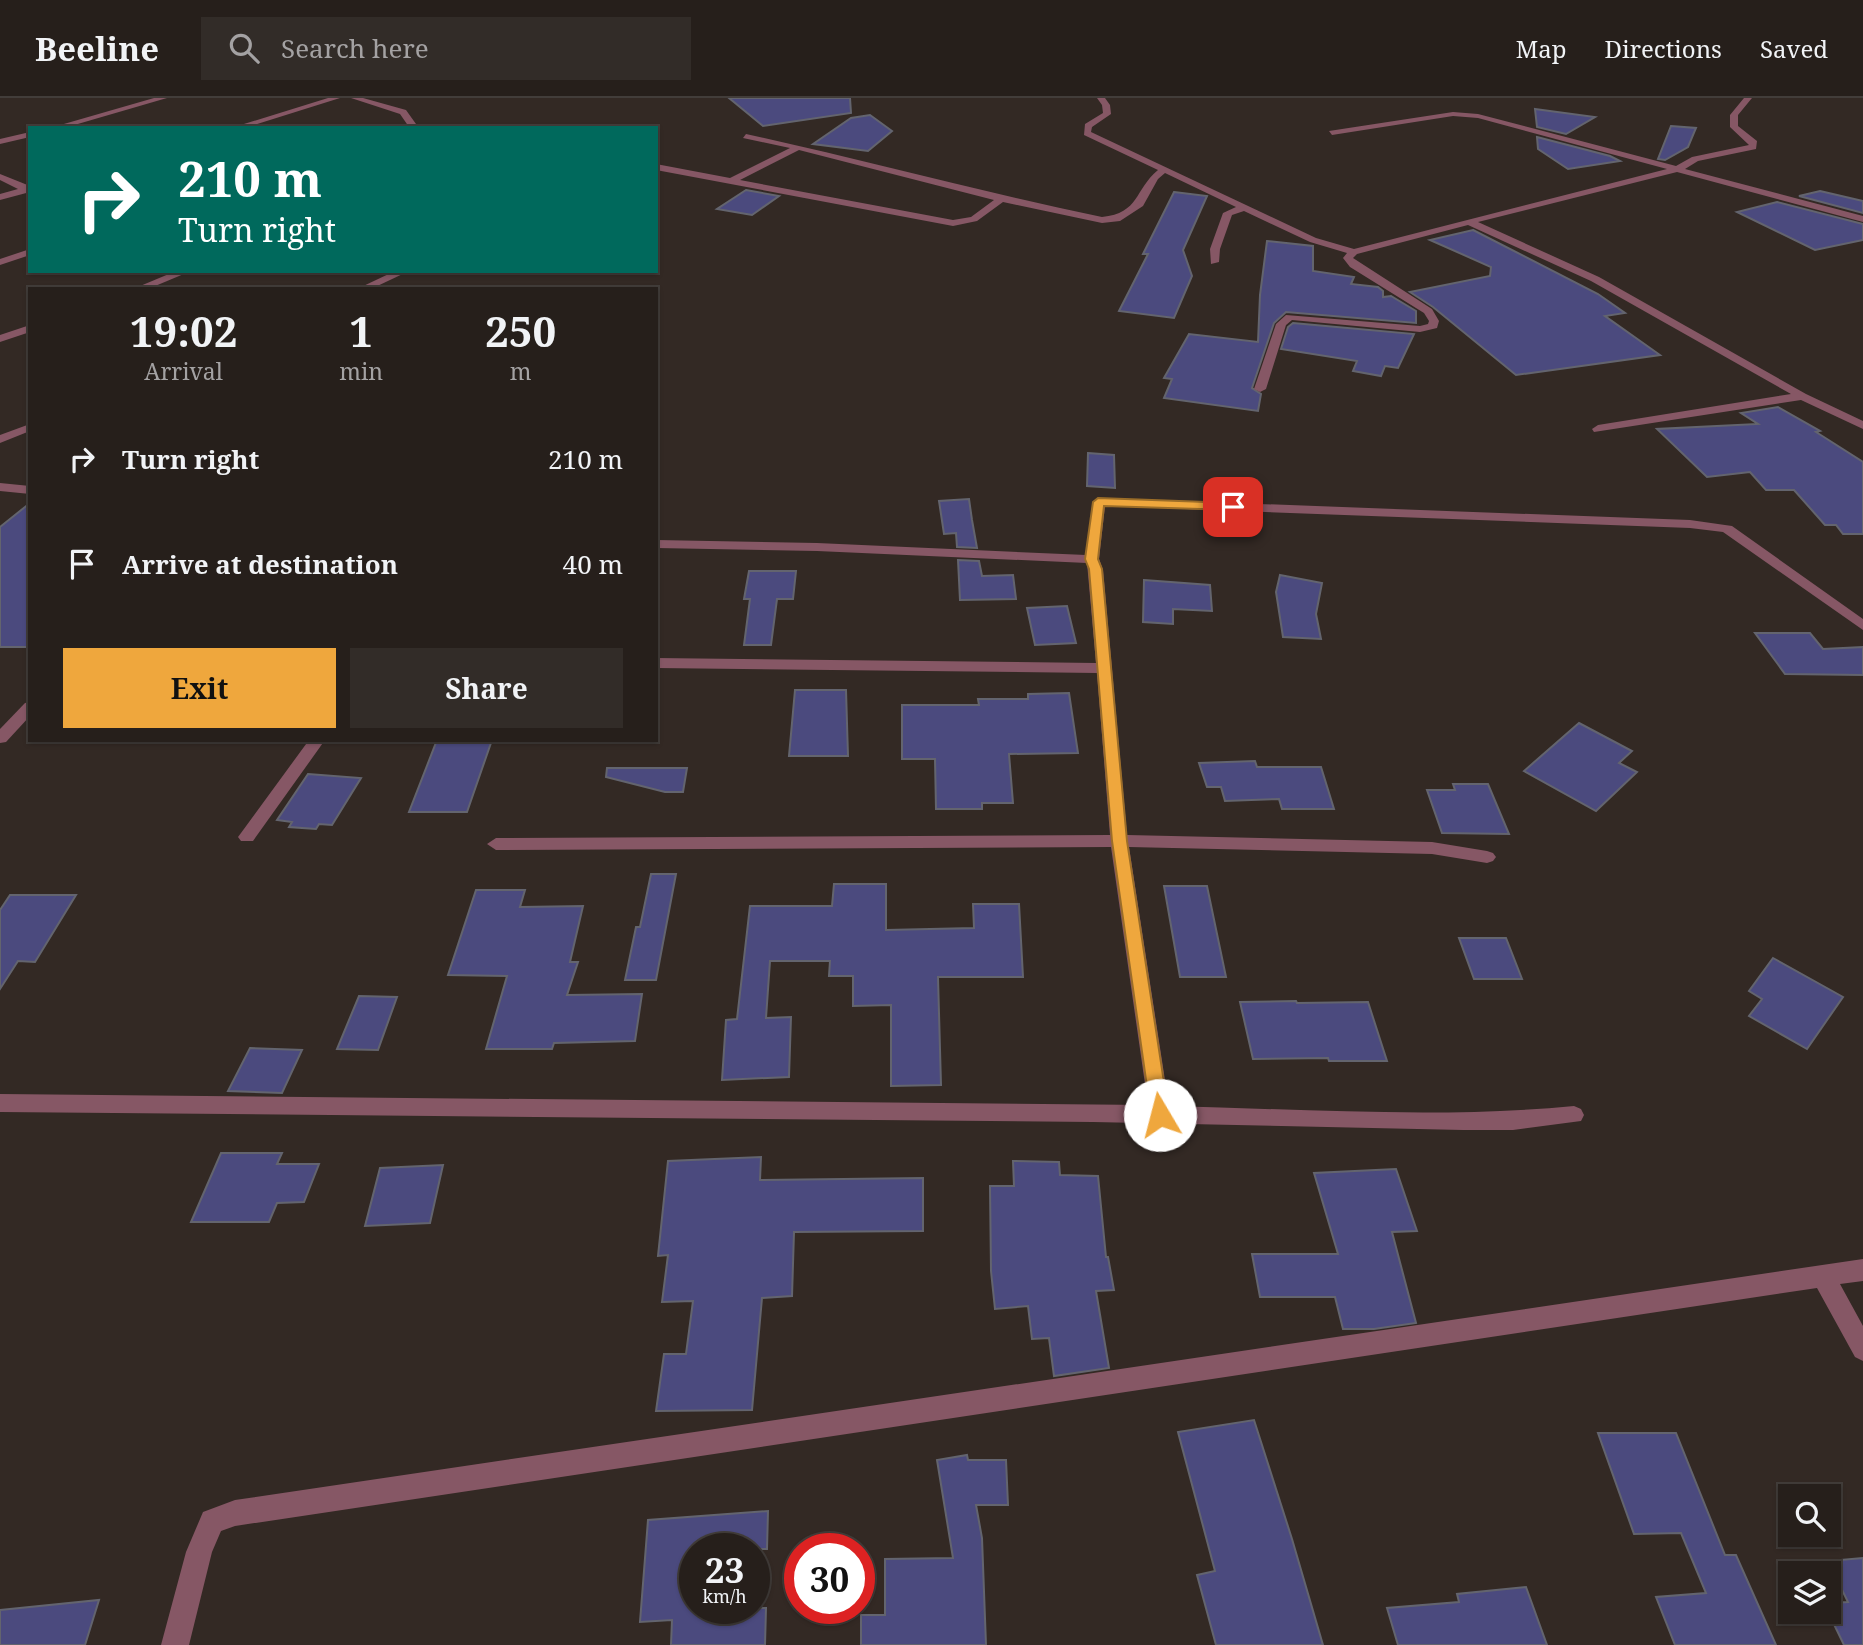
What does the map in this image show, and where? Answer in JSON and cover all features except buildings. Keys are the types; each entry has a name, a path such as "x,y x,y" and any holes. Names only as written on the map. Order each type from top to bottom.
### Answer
{"street":[{"path":"61,126 163,98"},
{"path":"242,126 336,98"},
{"path":"355,98 403,112 412,121 408,126"},
{"path":"1101,98 1107,114 1088,126 1087,133 1314,240 1354,252"},
{"path":"1261,389 1281,324 1290,317 1420,329 1433,326 1434,321 1428,312 1353,265 1348,258 1354,252 1678,169 1695,159 1753,147 1754,143 1734,127 1734,115 1748,98"},
{"path":"1332,133 1467,114 1863,219"},
{"path":"0,142 28,135"},
{"path":"746,136 860,161 1001,199 1102,220 1120,218 1140,204 1154,178 1165,169"},
{"path":"732,181 798,147"},
{"path":"658,167 953,223 967,223 979,219 1001,199"},
{"path":"0,177 28,189"},
{"path":"0,197 28,189"},
{"path":"1214,262 1215,249 1228,213 1245,207"},
{"path":"1470,222 1595,279 1802,396 1863,425"},
{"path":"0,262 28,253"},
{"path":"143,287 181,273"},
{"path":"367,287 399,273"},
{"path":"0,339 28,329"},
{"path":"1598,429 1802,396"},
{"path":"0,439 28,427"},
{"path":"0,487 28,490"},
{"path":"1160,1115 1119,841 1096,569 1092,559 1098,502 1690,524 1727,530 1863,626"},
{"path":"658,544 817,547 1092,559"},
{"path":"658,663 1104,668"},
{"path":"0,738 28,709"},
{"path":"247,838 316,742"},
{"path":"496,844 1119,841 1432,848 1487,858"},
{"path":"0,1103 1160,1115 1463,1121 1513,1121 1574,1115"},
{"path":"175,1645 199,1552 212,1521 235,1513 1863,1270"},
{"path":"1823,1276 1863,1349"}],"route":[{"path":"1160,1115 1119,841 1096,569 1092,559 1098,502 1233,507"}]}
